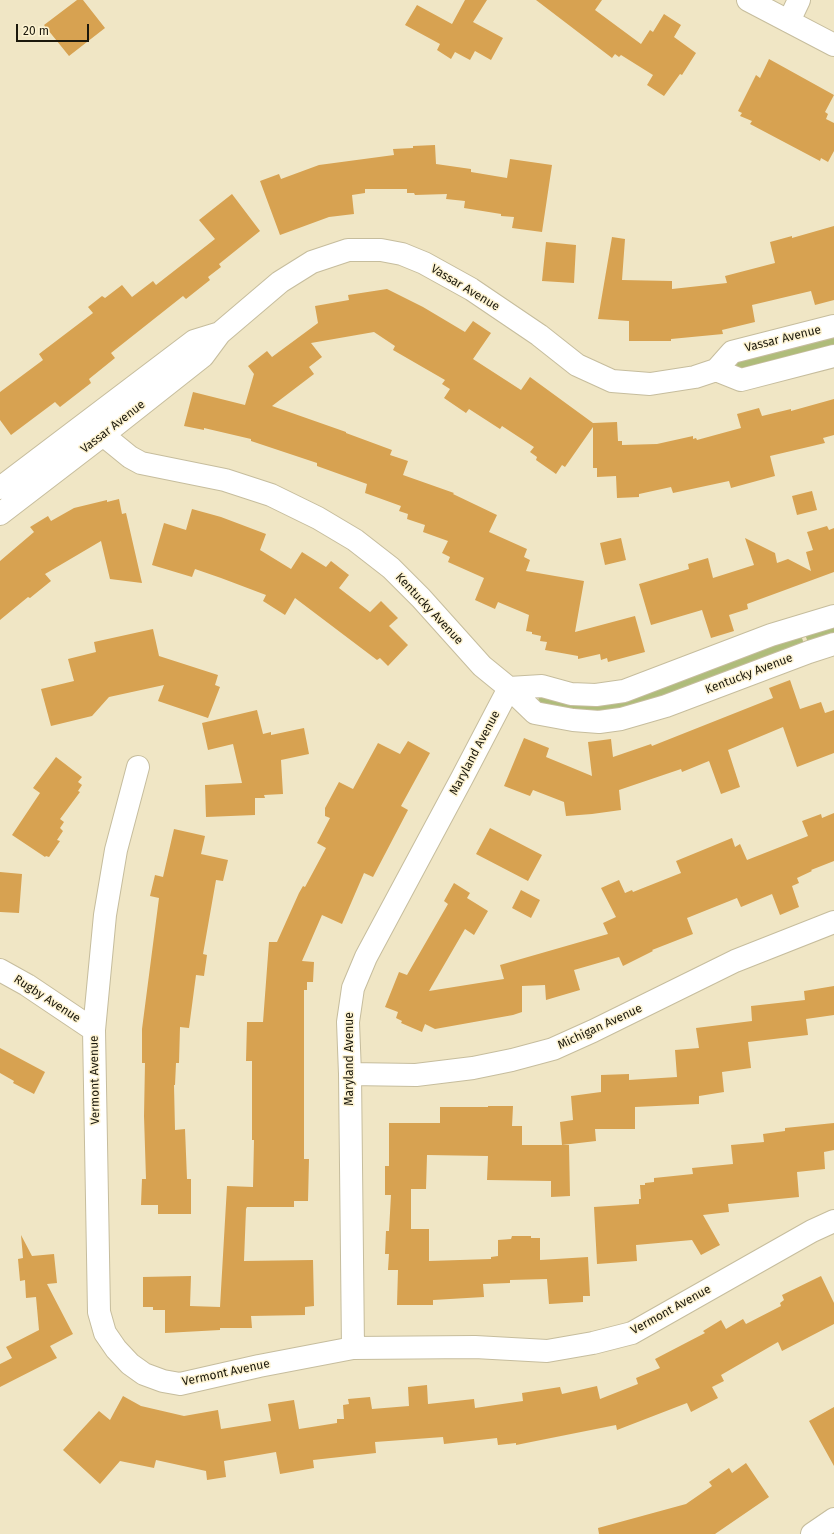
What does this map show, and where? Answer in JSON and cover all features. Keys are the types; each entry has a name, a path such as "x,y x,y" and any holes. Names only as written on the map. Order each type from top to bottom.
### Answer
{"street":[{"path":"748,0 834,45"},
{"path":"790,22 799,0"},
{"name":"Vassar Avenue","path":"0,514 203,356 220,333 280,282 312,262 348,250 381,250 402,254 424,263 472,288 539,335 577,365 612,381 650,384 695,377 716,370 732,352 834,326"},
{"name":"Vassar Avenue","path":"0,488 194,341 220,333"},
{"path":"716,370 742,380 834,356"},
{"name":"Kentucky Avenue","path":"103,435 130,457 142,463 225,480 271,495 318,518 355,540 391,568 421,598 482,666 509,688 535,713 573,720 600,722 620,719 666,706 834,644"},
{"path":"509,688 542,686 571,694 596,695 624,691 770,635 834,616"},
{"name":"Maryland Avenue","path":"353,1348 350,1074 348,1022 353,988 366,957 509,688"},
{"name":"Vermont Avenue","path":"138,767 116,850 106,908 94,1030 99,1312 105,1333 116,1349 130,1364 144,1374 163,1381 180,1384 259,1366 353,1348 475,1347 546,1351 594,1343 632,1333 812,1231 834,1221"},
{"name":"Michigan Avenue","path":"350,1074 416,1074 473,1068 512,1060 553,1049 593,1031 735,961 834,922"},
{"name":"Rugby Avenue","path":"0,970 40,992 94,1030"},
{"path":"812,1534 834,1519"}],"green space":[{"path":"834,333 834,349 736,374 731,363"},
{"path":"834,625 834,635 808,643 805,634"},
{"path":"801,635 804,644 675,694 606,713 544,706 538,702 539,696 637,698"}],"building":[{"path":"77,0 83,0 105,28 69,56 44,25"},
{"path":"465,0 487,0 473,22 503,38 491,60 475,51 470,60 455,52 451,59 437,50 440,44 405,25 417,5 452,24"},
{"path":"536,0 602,0 595,10 641,44 650,30 653,32 664,14 681,25 674,37 696,53 682,75 680,74 664,96 647,85 653,75 621,55 619,57 615,54 612,58"},
{"path":"769,59 834,95 825,112 828,114 826,119 834,123 834,151 828,162 821,158 820,161 750,124 752,121 740,116 742,113 738,111 756,75 760,78"},
{"path":"435,145 436,164 471,169 471,172 507,178 510,159 552,165 542,232 512,228 514,217 501,216 501,214 464,208 465,201 446,199 447,194 415,195 414,193 407,193 407,189 365,189 365,193 352,195 354,214 329,217 280,235 260,181 279,174 281,179 319,165 394,155 393,149"},
{"path":"232,194 260,231 219,264 221,267 208,277 210,280 186,299 183,296 111,353 115,358 89,379 91,383 60,407 55,402 11,435 0,420 0,392 43,360 39,354 93,313 88,307 102,296 105,298 122,285 132,297 153,281 156,285 215,239 199,220"},
{"path":"834,226 834,300 815,305 811,291 752,305 755,322 722,330 723,334 671,339 671,341 629,341 629,321 598,319 612,237 625,239 622,280 672,281 672,289 727,283 725,276 775,263 770,242 792,236 792,238"},
{"path":"546,242 576,245 574,283 542,281"},
{"path":"387,289 423,307 465,332 473,321 491,333 473,359 521,390 530,377 593,423 617,422 618,441 622,441 622,445 657,444 693,436 693,439 696,438 697,440 741,428 737,414 759,408 762,416 791,409 791,411 834,399 834,435 823,438 825,443 770,456 775,476 731,488 729,481 673,493 671,487 639,494 639,497 617,498 616,476 597,477 597,468 593,468 593,427 565,467 562,465 556,474 536,460 537,457 530,452 534,447 502,426 500,429 469,409 466,413 444,398 450,389 442,384 445,380 393,350 395,346 374,332 311,343 322,357 309,367 314,374 272,406 392,450 390,455 408,461 403,475 454,493 453,494 497,515 489,532 527,549 524,557 530,560 526,571 584,581 575,632 635,616 645,652 608,662 607,658 601,660 600,654 578,659 578,656 545,650 547,642 540,641 541,636 526,631 529,615 498,602 495,609 475,600 484,578 448,562 450,557 442,553 448,541 423,532 425,525 407,519 408,514 399,511 401,506 365,493 367,484 317,466 317,463 251,441 251,439 204,428 204,430 184,426 193,392 245,405 254,374 248,366 267,351 272,357 318,323 315,306 349,300 348,295"},
{"path":"812,491 817,510 797,515 792,496"},
{"path":"119,499 122,514 126,513 142,583 110,579 101,541 45,574 51,581 30,598 28,597 0,620 0,561 34,532 30,527 48,516 51,521 74,508 107,500 107,502"},
{"path":"192,509 221,517 266,534 260,550 291,569 302,552 326,567 331,561 349,575 339,588 370,612 381,601 398,618 389,626 408,645 388,666 380,658 377,660 295,598 285,615 263,601 266,595 221,578 195,569 192,577 152,565 164,523 186,530"},
{"path":"827,526 829,530 834,528 834,572 747,604 748,609 729,615 734,631 711,638 702,610 651,625 639,584 689,569 688,564 708,558 713,578 754,565 745,538 775,553 777,563 788,559 811,571 806,552 813,550 807,532"},
{"path":"621,538 626,560 605,565 600,543"},
{"path":"153,629 159,656 218,675 215,685 220,687 208,718 158,701 164,685 109,697 92,716 51,726 41,689 74,681 68,659 96,652 94,642"},
{"path":"790,680 800,709 821,702 825,713 834,710 834,753 797,767 783,727 728,750 740,787 721,794 709,761 682,772 681,769 619,790 621,810 592,814 566,816 564,802 533,790 530,796 504,786 524,738 549,748 546,757 592,776 588,742 611,739 613,757 651,744 652,746 773,698 769,688"},
{"path":"257,710 263,734 271,732 271,735 304,728 309,754 281,760 283,794 264,795 265,798 255,798 255,815 206,817 205,785 242,783 233,744 208,750 202,723"},
{"path":"408,741 430,753 401,806 408,810 373,877 364,873 342,924 322,915 302,961 314,962 313,982 307,982 307,990 304,990 304,1159 309,1159 308,1201 294,1201 294,1207 247,1207 246,1209 244,1261 313,1260 314,1306 305,1307 305,1315 251,1316 252,1328 220,1328 220,1330 165,1333 165,1310 153,1310 153,1307 143,1307 143,1277 191,1276 190,1306 220,1307 227,1186 253,1187 254,1140 252,1140 252,1061 246,1061 247,1022 263,1022 269,942 277,942 299,893 303,886 305,887 326,848 317,843 330,818 325,816 325,808 339,782 353,789 378,743 400,754"},
{"path":"56,757 82,777 78,782 82,785 78,791 80,792 60,819 64,822 60,828 63,831 57,840 60,841 49,857 45,857 12,835 40,793 33,788"},
{"path":"834,813 834,861 811,870 812,871 797,878 799,883 792,886 799,907 780,915 772,894 741,907 737,898 687,918 693,934 652,950 653,951 623,966 619,957 574,970 580,990 546,1000 545,985 522,986 522,1012 513,1015 435,1029 425,1024 422,1032 401,1023 402,1021 396,1018 398,1012 385,1007 399,972 407,975 448,904 444,901 454,883 470,893 467,898 488,911 474,935 465,929 429,991 504,979 500,965 608,934 603,923 616,917 601,888 619,880 625,893 632,890 633,892 681,873 676,861 732,838 735,847 740,844 747,860 808,836 802,821 821,814 822,818"},
{"path":"490,828 542,855 528,881 476,854"},
{"path":"174,829 205,836 201,854 228,860 223,881 216,880 203,954 207,955 204,976 196,975 189,1028 180,1027 179,1063 176,1063 174,1085 175,1130 185,1129 187,1179 191,1179 191,1214 158,1214 158,1205 141,1205 142,1179 146,1179 144,1116 145,1063 142,1063 142,1029 159,898 150,896 155,875 163,877"},
{"path":"0,872 22,874 19,913 0,912"},
{"path":"521,890 540,900 531,918 512,908"},
{"path":"834,986 834,1015 806,1019 808,1035 748,1042 751,1068 722,1072 724,1092 699,1096 699,1104 635,1107 635,1129 595,1129 596,1141 562,1145 560,1122 573,1120 571,1096 601,1092 601,1075 629,1074 629,1080 677,1077 675,1050 699,1048 696,1028 752,1021 751,1006 805,1000 804,991"},
{"path":"0,1048 45,1072 34,1094 13,1083 14,1081 0,1073"},
{"path":"513,1106 512,1126 522,1126 522,1145 569,1145 570,1196 551,1197 551,1181 487,1180 488,1156 427,1155 426,1189 411,1189 411,1229 429,1229 429,1261 491,1259 491,1257 498,1256 498,1240 511,1239 512,1236 531,1236 531,1238 540,1238 540,1260 588,1257 590,1296 583,1296 583,1302 549,1304 547,1279 510,1280 510,1283 483,1284 484,1297 433,1300 433,1305 397,1305 398,1270 388,1270 389,1254 385,1254 386,1231 389,1231 391,1195 385,1195 385,1166 389,1166 389,1123 440,1123 440,1107"},
{"path":"834,1123 834,1150 824,1152 825,1169 797,1172 799,1197 728,1204 729,1212 703,1215 720,1245 701,1255 692,1240 636,1245 637,1261 597,1264 594,1207 639,1204 639,1199 641,1199 640,1185 654,1182 654,1178 693,1174 692,1168 733,1164 731,1145 764,1142 763,1134 785,1131 785,1128"},
{"path":"21,1235 32,1256 54,1254 57,1283 47,1284 73,1334 50,1346 57,1358 0,1387 0,1364 12,1358 6,1347 39,1330 36,1297 26,1298 25,1280 20,1281 18,1259 23,1258"},
{"path":"821,1276 834,1303 834,1324 782,1351 778,1342 721,1375 724,1381 712,1387 718,1398 691,1412 687,1403 617,1430 616,1425 516,1445 516,1443 498,1445 497,1438 444,1444 443,1437 375,1442 376,1453 313,1460 314,1468 280,1474 276,1452 224,1461 226,1477 207,1480 206,1471 156,1460 154,1468 120,1461 100,1484 63,1450 99,1411 110,1420 123,1396 141,1406 184,1416 218,1410 221,1429 271,1421 268,1404 294,1400 299,1429 337,1423 337,1419 344,1419 343,1405 349,1404 348,1399 370,1397 372,1409 409,1406 408,1387 427,1385 428,1404 474,1399 475,1408 523,1401 522,1393 560,1387 562,1394 597,1386 600,1399 638,1384 636,1378 660,1368 655,1359 705,1333 703,1331 721,1320 726,1329 743,1319 746,1324 781,1306 780,1303 784,1300 782,1295"},
{"path":"834,1407 834,1466 809,1421"},
{"path":"746,1463 769,1497 715,1534 599,1534 598,1528 686,1504 712,1486 709,1482 729,1468 732,1473"}]}
